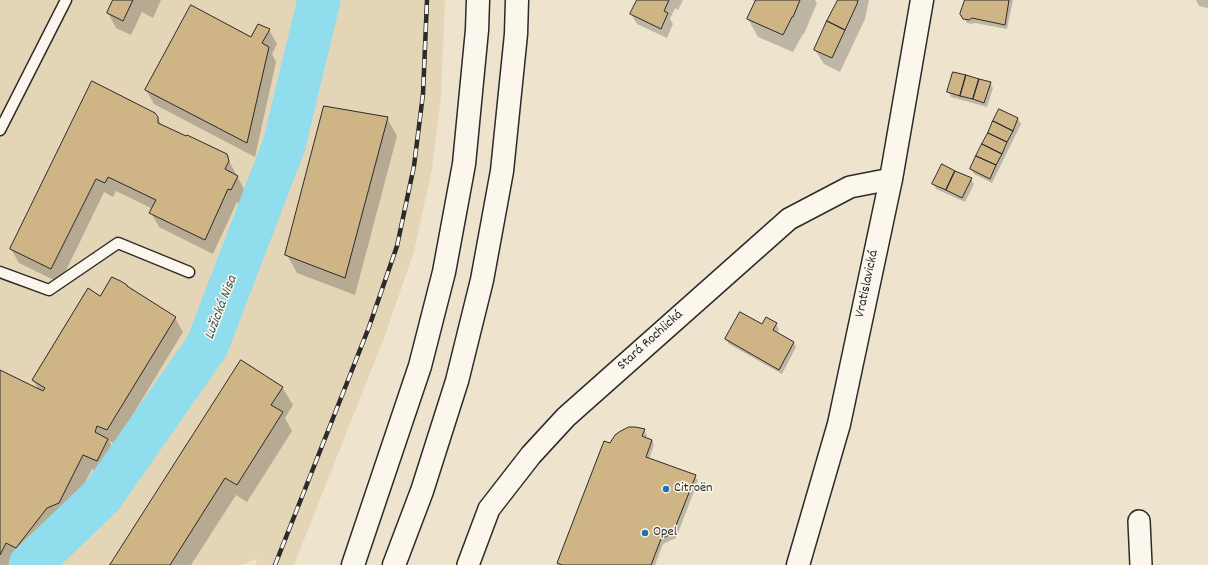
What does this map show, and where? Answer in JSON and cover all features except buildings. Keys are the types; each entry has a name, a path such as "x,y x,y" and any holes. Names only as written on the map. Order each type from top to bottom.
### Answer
{"main road":[{"path":"353,565 420,366 444,272 464,164 477,30 478,0"},
{"path":"394,565 422,491 457,381 482,280 502,170 516,34 517,0"},
{"name":"Vratislavická","path":"798,565 839,424 891,179 922,0"}],"street":[{"name":"Stará Rochlická","path":"468,565 489,509 531,455 566,417 789,218 850,187 891,179"},
{"path":"1139,521 1141,565"}],"lane":[{"path":"0,130 66,0"},
{"path":"0,272 49,290 118,243 190,272"}],"shaded area":[{"path":"0,0 445,0 441,96 432,169 414,251 386,333 294,565 255,565 257,559 242,565 0,565"}],"waterway":[{"name":"Lužická Nisa","path":"30,565 102,496 207,346 284,145 319,0"}],"railway":[{"path":"275,565 369,327 397,246 414,166 423,94 427,0"}],"place":[{"name":"Citroën","path":"666,489"},
{"name":"Opel","path":"645,533"}]}
